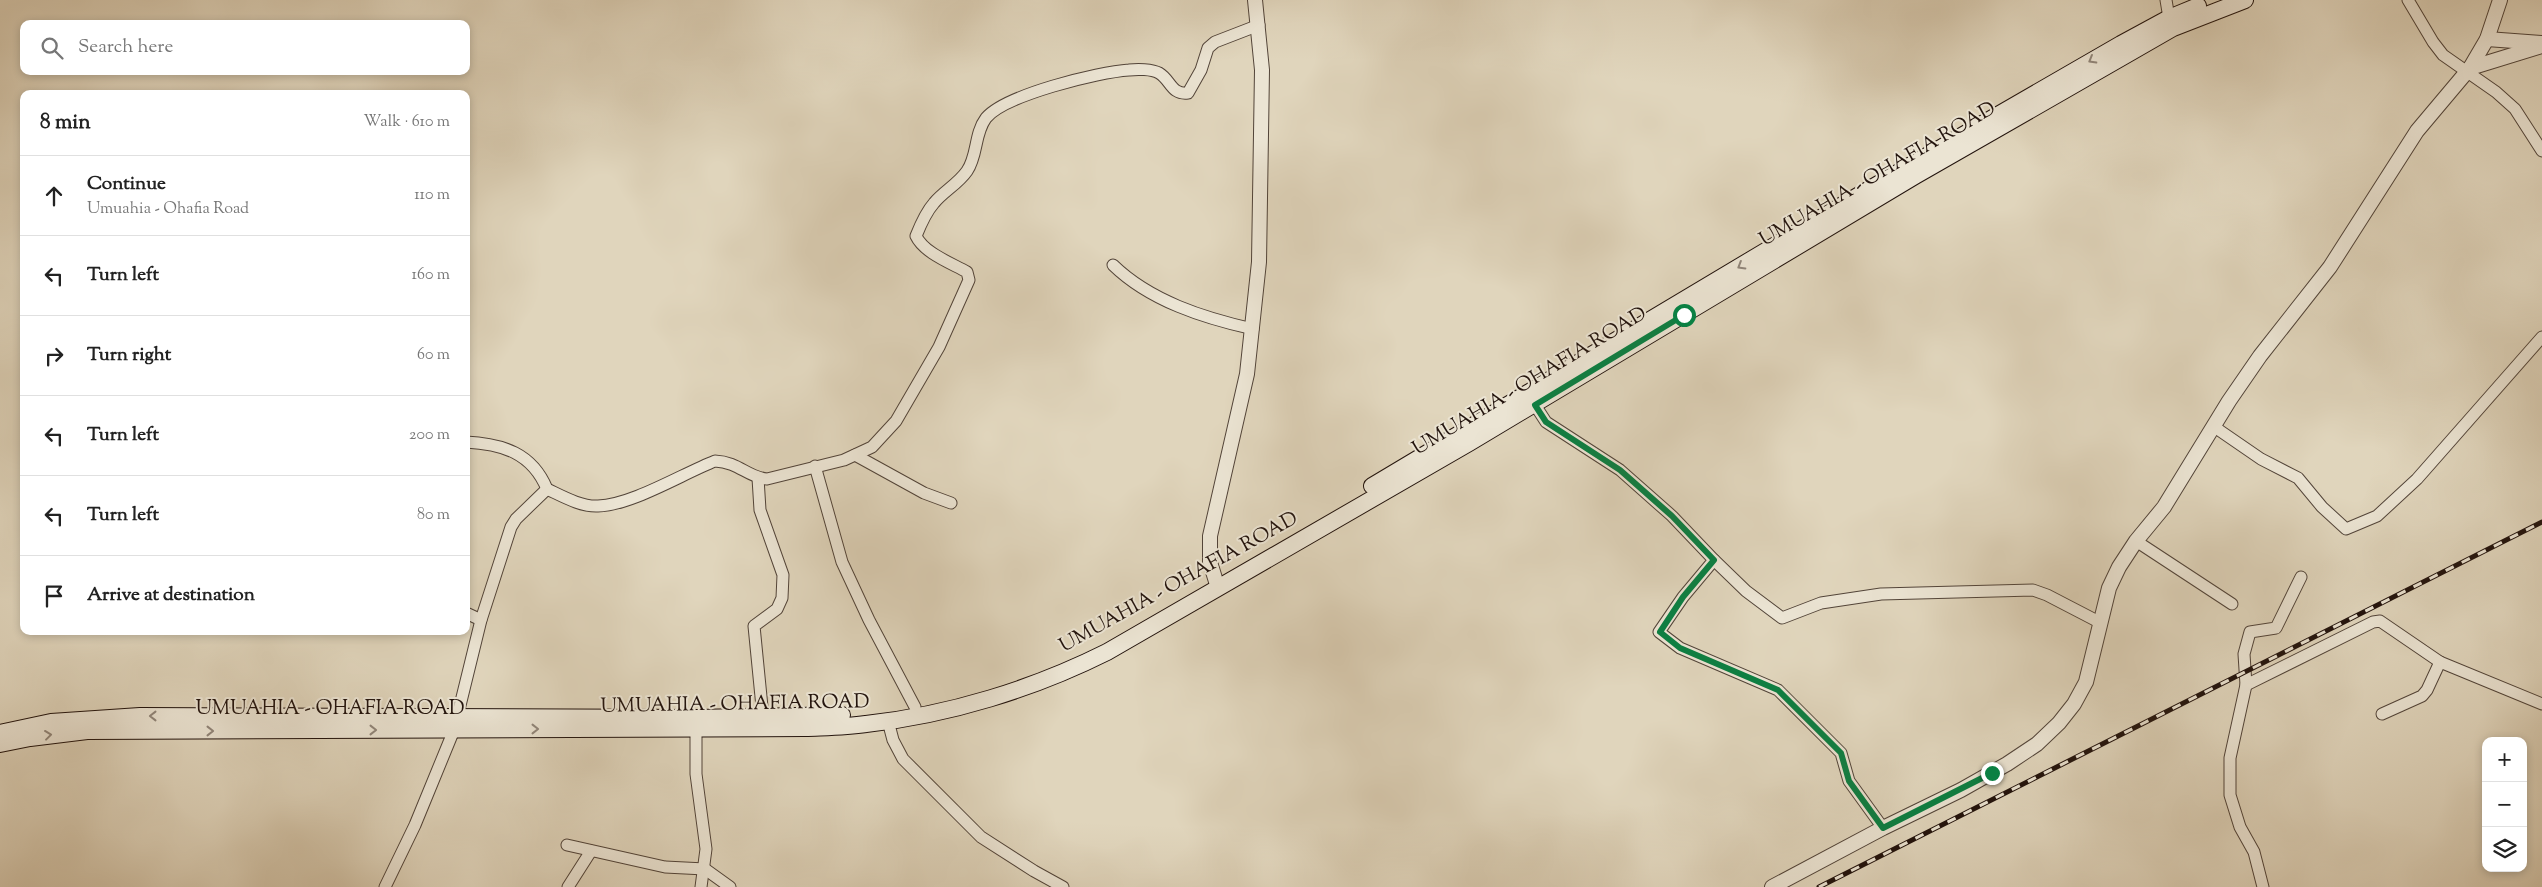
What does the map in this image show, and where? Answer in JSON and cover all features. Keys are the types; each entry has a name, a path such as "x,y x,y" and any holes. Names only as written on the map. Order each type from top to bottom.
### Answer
{"main road":[{"name":"UMUAHIA - OHAFIA ROAD","path":"0,744 30,738 87,732 867,714 916,707 988,688 1062,662 1216,584 1535,405 2123,50 2168,18 2214,0"},
{"name":"UMUAHIA - OHAFIA ROAD","path":"0,733 51,722 140,716 696,729 805,728 888,721 982,700 1073,669 1852,199 2123,50 2245,0"}],"street":[{"path":"1216,584 1210,562 1210,536 1247,374 1259,262 1262,70 1255,0"},
{"path":"2166,0 2168,18"},
{"path":"2408,0 2432,42 2443,55 2468,70 2515,109 2542,151"},
{"path":"1772,887 1883,828 1961,790 2037,744 2059,723 2074,704 2086,682 2110,588 2119,567 2136,541 2164,507 2213,426 2260,356 2330,267 2417,131 2468,70 2487,39 2500,0"},
{"path":"470,442 491,443 515,453 537,469 547,489 574,501 597,506 618,502 714,461 728,462 758,478 767,479 844,460 872,447 896,421 939,347 969,280 967,272 930,251 919,242 916,236 933,204 969,169 978,131 987,117 1013,100 1087,78 1129,70 1153,70 1160,74 1173,90 1181,94 1188,93 1201,70 1208,48 1215,42 1259,25"},
{"path":"2487,39 2542,45"},
{"path":"2468,70 2542,45"},
{"path":"1113,265 1143,287 1194,314 1253,329"},
{"path":"2213,426 2261,459 2298,478 2322,507 2346,529 2377,516 2417,479 2542,337"},
{"path":"1535,405 1546,422 1620,470 1672,516 1746,592 1782,618 1821,603 1881,594 2034,590 2101,623"},
{"path":"855,455 924,493 951,503"},
{"path":"815,466 842,562 869,620 916,707"},
{"path":"758,478 760,510 783,575 782,598 777,610 754,626 763,717"},
{"path":"385,887 415,824 456,723 481,620 511,527 516,519 547,489"},
{"path":"2136,541 2232,604"},
{"path":"1714,560 1683,597 1660,632 1680,648 1778,690 1841,753 1849,781 1883,828"},
{"path":"2263,887 2254,852 2240,827 2230,795 2230,758 2246,684 2244,654 2250,632 2276,628 2301,576"},
{"path":"470,615 481,620"},
{"path":"2246,684 2376,621 2383,622 2440,662 2542,704"},
{"path":"2382,714 2422,696 2427,690 2440,662"},
{"path":"888,721 893,740 903,759 981,837 1063,887"},
{"path":"696,729 696,774 706,850 702,887"},
{"path":"567,845 665,868 704,869 730,887"},
{"path":"568,887 591,850"}],"railway":[{"path":"1819,887 2542,522"}],"route":[{"path":"1684,315 1535,405 1546,422 1620,470 1672,516 1714,560 1683,597 1660,632 1680,648 1708,662 1778,690 1841,753 1849,781 1883,828 1992,773"}]}
